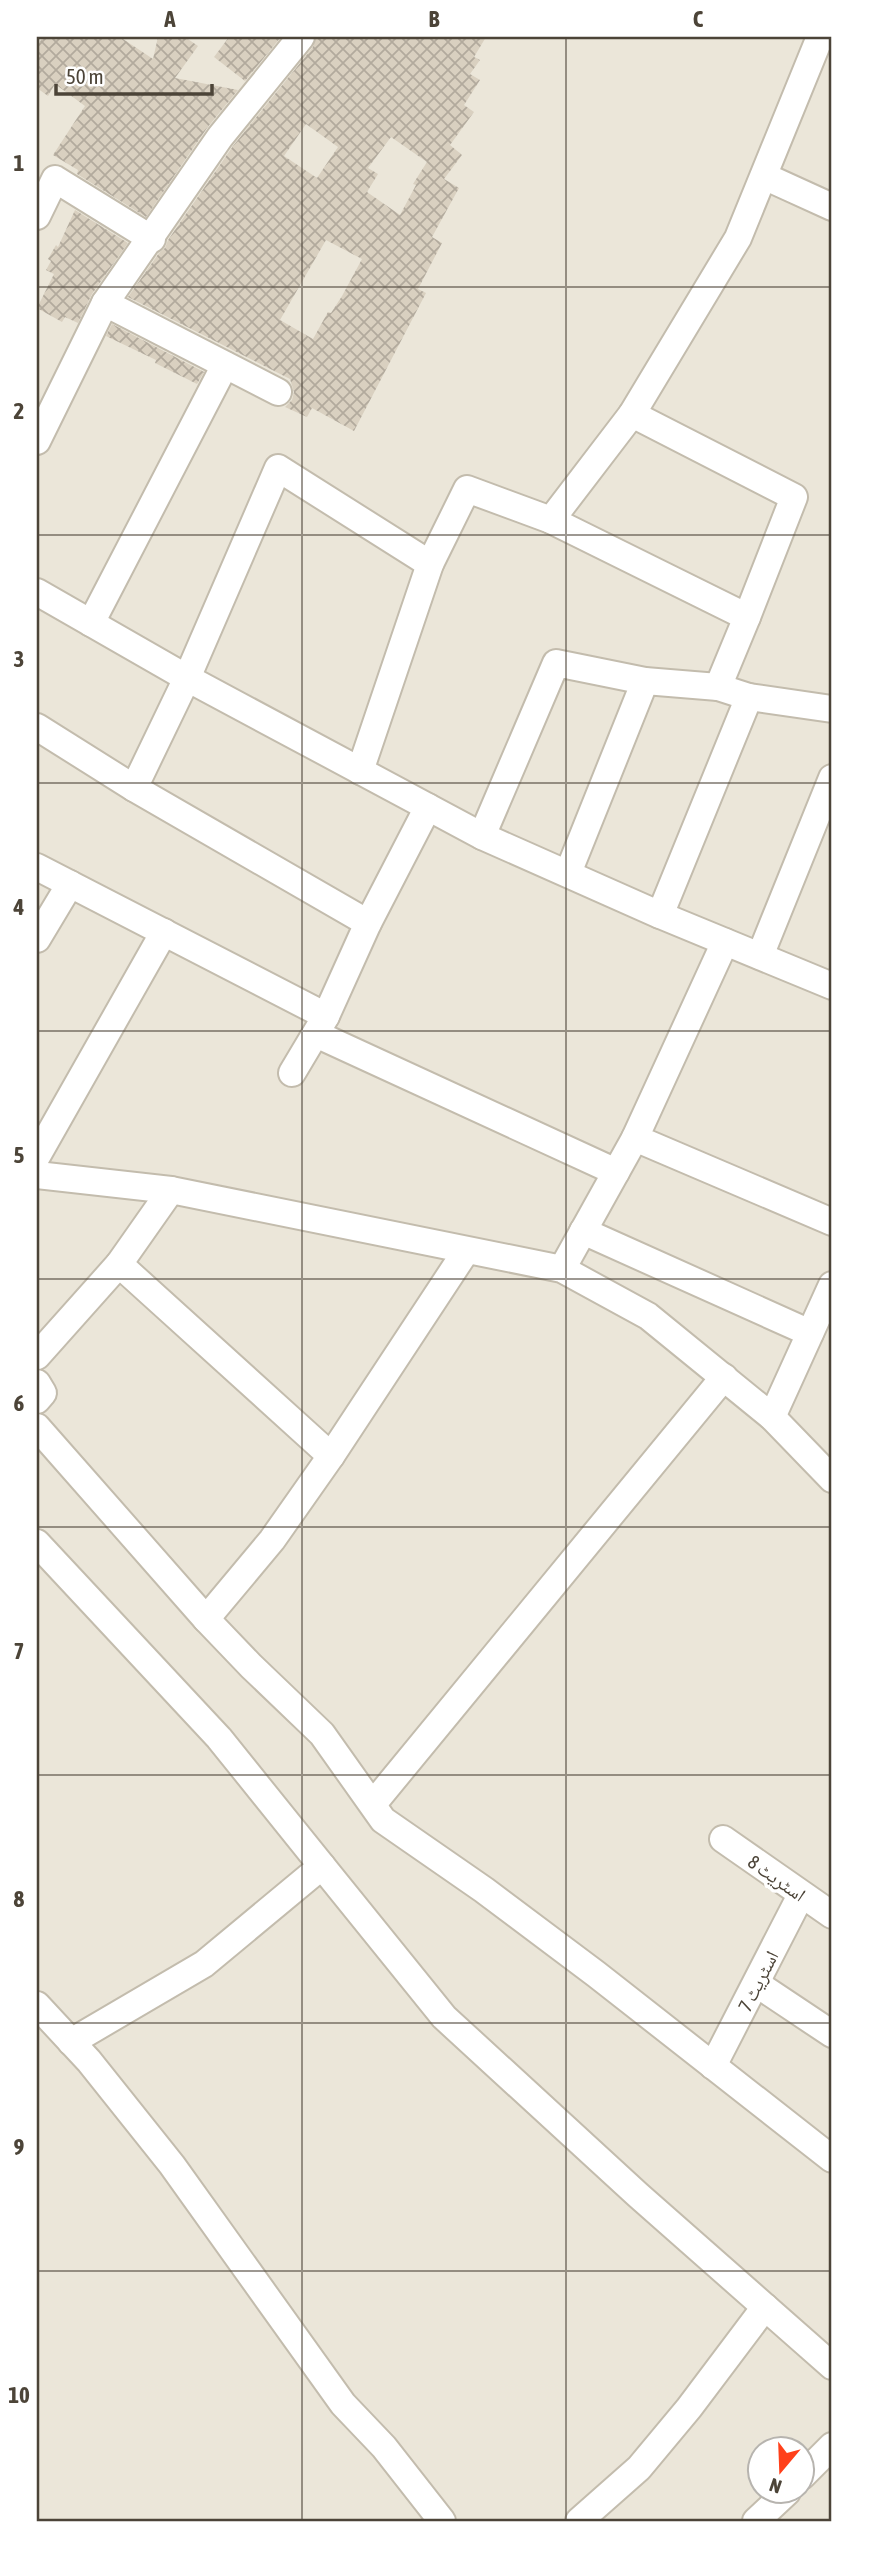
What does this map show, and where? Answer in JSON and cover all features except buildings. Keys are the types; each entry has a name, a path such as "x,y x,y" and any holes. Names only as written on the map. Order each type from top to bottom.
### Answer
{"street":[{"path":"37,441 105,303 152,239 220,137 301,37"},
{"path":"551,520 632,414 738,238 764,176 821,71 820,37"},
{"path":"764,176 832,207"},
{"path":"37,215 55,179 152,239"},
{"path":"105,303 278,392"},
{"path":"91,623 225,365"},
{"path":"632,414 794,497 719,687"},
{"path":"134,788 187,678 278,468 430,564"},
{"path":"360,771 430,564 467,489 551,520 747,617"},
{"path":"37,592 187,678 482,836 660,915 832,986"},
{"path":"482,836 556,663 645,681 719,687 749,697 832,709"},
{"path":"568,873 645,681"},
{"path":"660,915 749,697"},
{"path":"37,727 134,788 369,923"},
{"path":"760,957 832,778"},
{"path":"292,1073 321,1025 428,807"},
{"path":"37,867 163,932 321,1025 616,1172"},
{"path":"37,939 70,884"},
{"path":"37,1156 163,932"},
{"path":"562,1269 635,1138 725,942"},
{"path":"635,1138 832,1222"},
{"path":"37,1175 171,1189 562,1269 648,1316 772,1417 832,1479"},
{"path":"37,1356 118,1264 171,1189"},
{"path":"583,1231 810,1333"},
{"path":"206,1619 272,1540 331,1456 466,1251"},
{"path":"118,1264 331,1456"},
{"path":"772,1417 832,1285"},
{"path":"373,1804 724,1377"},
{"path":"37,1383 43,1393 37,1400"},
{"path":"37,1427 206,1619 322,1734 383,1821 484,1890 832,2159"},
{"path":"37,1543 219,1738 444,2017 638,2195 832,2366"},
{"name":"اسٹریٹ 8","path":"723,1839 832,1915"},
{"path":"71,2042 204,1964 322,1866"},
{"name":"اسٹریٹ 7","path":"713,2066 802,1895"},
{"path":"757,1984 832,2034"},
{"path":"37,2005 96,2069 172,2165 343,2404 384,2447 442,2521"},
{"path":"579,2521 639,2468 689,2408 765,2307"},
{"path":"816,2463 832,2446"}],"shaded area":[{"path":"37,37 832,37 832,2521 37,2521"}]}
